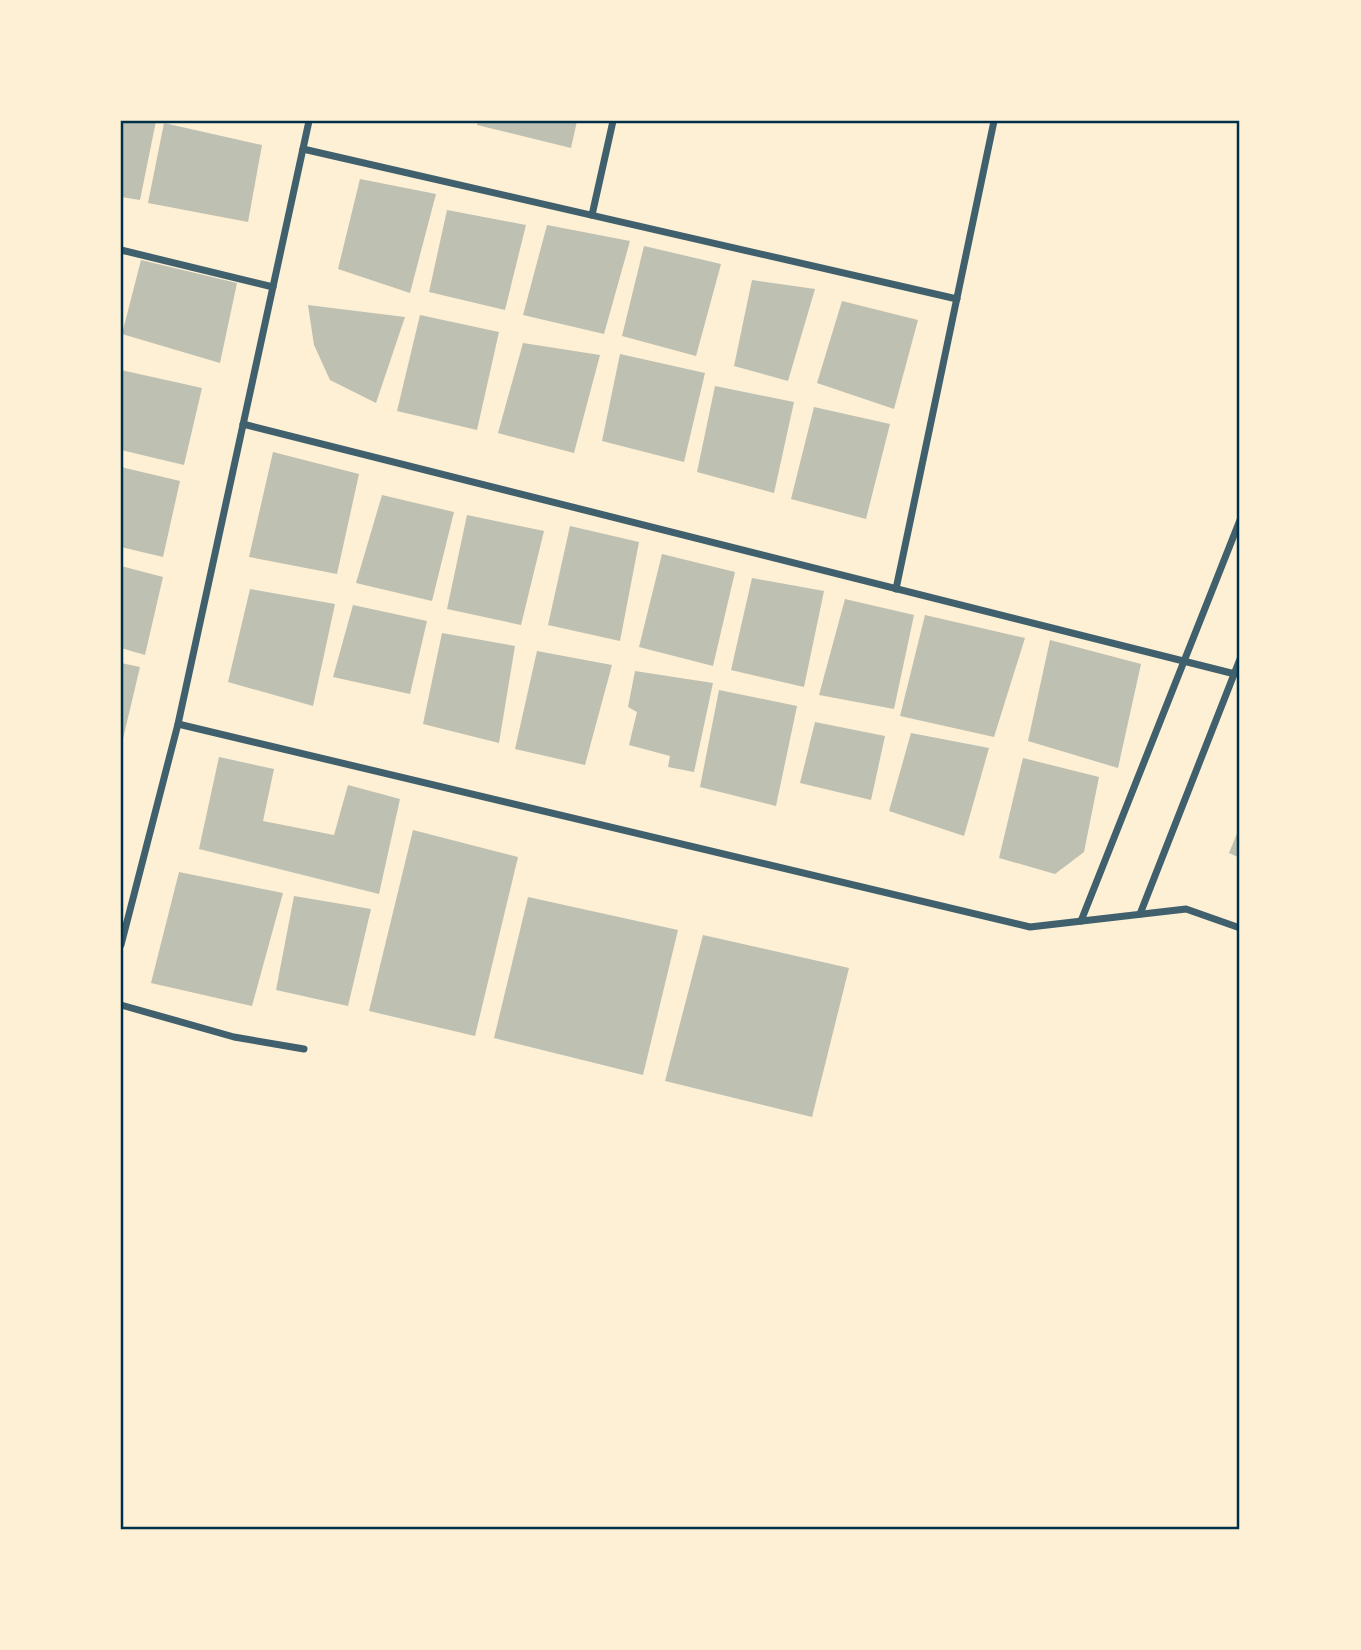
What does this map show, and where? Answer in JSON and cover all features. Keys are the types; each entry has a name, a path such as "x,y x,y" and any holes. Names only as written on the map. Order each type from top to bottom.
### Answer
{"street":[{"path":"121,946 178,724 309,121"},
{"path":"592,215 613,121"},
{"path":"895,589 994,121"},
{"path":"303,149 957,299"},
{"path":"121,250 273,287"},
{"path":"243,424 1235,674"},
{"path":"1081,921 1240,520"},
{"path":"1140,914 1240,659"},
{"path":"178,724 1030,927 1186,909 1240,928"},
{"path":"121,1004 234,1037 304,1049"}],"building":[{"path":"121,121 156,121 140,200 121,197"},
{"path":"478,121 577,121 571,148 477,125"},
{"path":"164,123 262,145 248,222 148,203"},
{"path":"360,179 436,194 410,293 338,269"},
{"path":"447,210 526,225 505,310 429,292"},
{"path":"547,225 630,241 604,334 523,315"},
{"path":"644,246 721,264 696,356 622,336"},
{"path":"141,260 237,283 220,363 122,334"},
{"path":"752,280 815,289 788,381 734,366"},
{"path":"842,301 918,320 894,409 817,383"},
{"path":"308,305 405,317 376,403 330,380 314,345"},
{"path":"420,315 499,332 477,430 397,411"},
{"path":"523,343 600,355 574,453 498,433"},
{"path":"620,354 705,373 684,462 602,441"},
{"path":"121,370 202,388 184,465 121,450"},
{"path":"715,386 794,402 774,493 697,472"},
{"path":"814,407 890,424 866,519 791,499"},
{"path":"273,452 359,474 337,574 249,557"},
{"path":"121,467 180,481 163,557 121,547"},
{"path":"382,495 454,512 432,601 356,583"},
{"path":"467,515 544,531 521,625 447,609"},
{"path":"570,526 639,542 620,641 548,625"},
{"path":"662,554 735,572 713,666 639,647"},
{"path":"121,566 163,577 145,655 121,648"},
{"path":"752,578 824,591 804,687 731,670"},
{"path":"250,589 335,604 313,706 228,682"},
{"path":"845,599 914,615 894,709 819,695"},
{"path":"353,605 427,621 410,694 333,677"},
{"path":"925,615 1025,638 994,737 900,716"},
{"path":"442,633 515,646 499,743 423,724"},
{"path":"1050,640 1141,664 1118,768 1028,741"},
{"path":"537,651 612,665 585,765 515,749"},
{"path":"121,663 140,667 122,743 121,743"},
{"path":"635,671 713,683 694,772 668,767 670,756 629,745 637,712 628,707"},
{"path":"719,690 797,706 776,806 700,787"},
{"path":"815,722 885,736 871,800 800,783"},
{"path":"911,733 989,748 964,836 889,811"},
{"path":"219,757 274,769 263,821 334,835 348,785 400,799 379,894 199,849"},
{"path":"1023,758 1099,777 1084,852 1055,874 999,858"},
{"path":"1240,826 1240,858 1229,853"},
{"path":"413,830 518,857 475,1036 369,1011"},
{"path":"179,872 283,893 252,1006 151,983"},
{"path":"294,896 371,909 348,1006 276,990"},
{"path":"528,897 678,930 643,1075 494,1038"},
{"path":"703,935 849,968 812,1117 665,1081"}]}
